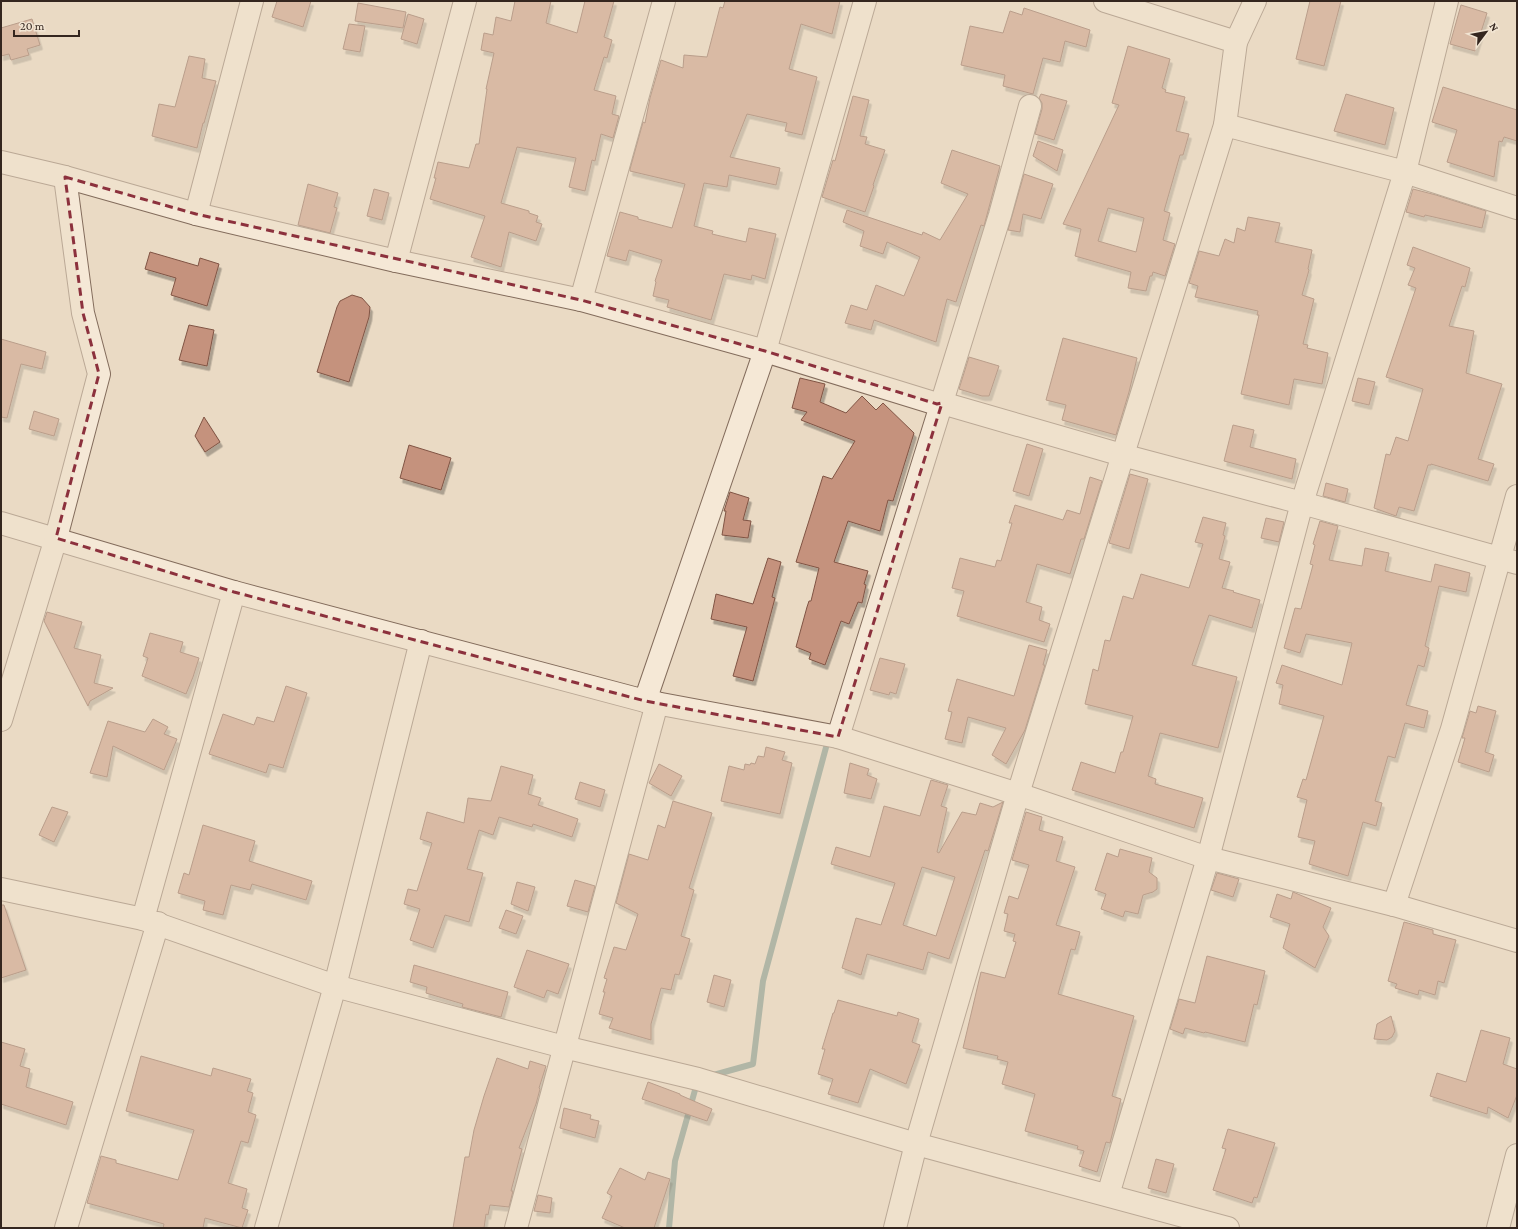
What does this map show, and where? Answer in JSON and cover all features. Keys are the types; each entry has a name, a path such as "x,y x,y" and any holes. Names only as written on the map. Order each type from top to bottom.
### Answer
{"street":[{"path":"196,214 252,1"},
{"path":"396,261 465,1"},
{"path":"581,300 664,1"},
{"path":"516,1228 564,1047 651,702 765,351 865,1"},
{"path":"1105,1 1236,42"},
{"path":"895,1228 916,1144 1018,794 1225,125 1236,42 1255,1"},
{"path":"1108,1195 1208,858 1302,503 1406,172 1447,1"},
{"path":"838,737 1000,216 1030,106"},
{"path":"1225,125 1406,172 1517,208"},
{"path":"1,162 65,177 196,214 396,261 581,300 765,351 937,404 942,403 1122,455 1302,503 1508,561"},
{"path":"1,720 56,538 99,374 83,313 65,177"},
{"path":"1394,905 1508,561 1517,496"},
{"path":"1,523 56,538 234,592 651,702 838,737 1018,794 1208,858 1394,905 1517,941"},
{"path":"66,1228 150,921 234,592"},
{"path":"266,1228 335,986 421,641"},
{"path":"1,889 150,921 335,986 564,1047 698,1079 916,1144 1228,1228"},
{"path":"1498,1228 1517,1155"}],"highlighted area":[{"path":"65,177 196,214 581,300 765,351 937,404 942,403 838,737 645,701 234,592 56,538 99,374 83,313"}],"building":[{"path":"277,1 311,1 303,27 272,17"},
{"path":"515,1 551,1 546,23 577,33 585,1 614,1 604,37 612,40 607,58 604,57 594,90 616,96 612,114 619,116 613,138 601,134 595,161 592,160 585,191 569,187 576,158 517,147 501,203 529,211 529,213 538,216 536,222 542,224 536,241 509,232 501,267 471,257 485,216 430,199 436,178 434,178 438,162 469,168 476,144 479,144 486,89 494,53 481,50 484,33 493,35 496,17 511,21"},
{"path":"725,1 840,1 832,34 801,24 789,69 817,77 802,135 785,131 787,123 747,114 730,157 780,168 776,185 729,175 727,187 704,183 694,226 713,231 712,234 746,242 749,228 776,234 765,279 752,275 751,280 724,274 711,320 667,307 669,300 653,296 655,281 662,260 629,250 626,261 607,256 620,212 638,217 638,219 672,228 685,184 630,171 630,169 643,122 645,123 650,98 661,60 683,68 684,55 707,57 720,7 723,8"},
{"path":"1310,1 1341,1 1324,66 1296,59"},
{"path":"358,3 406,12 403,28 355,21"},
{"path":"1461,5 1487,13 1475,51 1450,44"},
{"path":"1024,8 1090,30 1086,47 1065,41 1060,62 1043,58 1033,94 1003,86 1005,75 961,65 970,26 1003,33 1010,11 1022,15"},
{"path":"408,14 424,19 417,44 401,39"},
{"path":"32,19 40,45 27,49 29,55 11,60 9,54 1,56 1,28"},
{"path":"349,24 365,26 360,52 343,49"},
{"path":"1128,46 1170,59 1162,88 1166,90 1165,92 1185,97 1176,131 1189,134 1183,155 1180,155 1164,211 1170,213 1163,240 1175,244 1165,276 1153,272 1152,276 1150,276 1146,291 1128,288 1131,272 1075,256 1081,229 1063,224 1119,105 1112,103","holes":["1108,208 1144,218 1136,252 1098,241"]},
{"path":"189,56 205,59 202,78 216,81 197,148 152,136 159,104 175,107"},
{"path":"1443,87 1517,110 1517,141 1504,137 1502,142 1499,141 1494,177 1447,162 1457,130 1432,122"},
{"path":"1041,94 1067,101 1054,140 1035,134 1042,109 1042,103 1039,98"},
{"path":"1346,94 1394,108 1385,145 1334,131"},
{"path":"853,96 869,100 860,136 867,137 865,144 885,150 865,212 822,197 833,160 835,161"},
{"path":"1038,141 1063,150 1057,171 1033,156"},
{"path":"952,150 1000,166 984,226 981,225 956,302 947,299 936,342 874,320 871,330 845,323 851,305 867,310 876,285 904,296 920,257 887,242 883,254 860,246 864,231 843,222 847,210 922,235 923,232 940,240 968,194 941,183"},
{"path":"1024,174 1053,184 1041,219 1023,214 1020,232 1008,230"},
{"path":"308,184 338,193 334,207 337,208 330,233 298,225"},
{"path":"374,189 389,193 382,220 367,216"},
{"path":"1413,189 1486,211 1482,228 1406,212"},
{"path":"1248,217 1280,223 1275,242 1312,250 1309,270 1302,295 1314,299 1303,344 1308,345 1307,348 1328,353 1322,384 1294,379 1289,405 1241,394 1259,315 1257,315 1258,311 1195,297 1198,286 1189,283 1199,251 1219,256 1225,239 1234,243 1237,228 1245,231"},
{"path":"1413,247 1470,268 1465,287 1462,286 1449,326 1474,331 1466,373 1502,384 1478,459 1494,464 1488,481 1431,464 1428,465 1414,511 1399,507 1396,516 1374,508 1386,454 1390,455 1396,437 1408,441 1423,389 1386,377 1416,288 1408,285 1415,268 1407,265"},
{"path":"150,252 198,266 200,258 219,264 207,306 171,295 176,278 145,269"},
{"path":"352,295 362,298 370,307 369,317 349,382 317,372 337,307 340,301"},
{"path":"189,325 214,330 207,366 179,360"},
{"path":"1063,338 1137,358 1129,392 1116,435 1062,420 1066,405 1046,400"},
{"path":"1,339 46,352 42,369 21,364 7,418 1,417"},
{"path":"969,357 999,366 989,396 982,396 959,389"},
{"path":"800,378 825,384 820,402 846,413 862,396 876,410 883,403 914,433 893,501 888,500 880,531 848,521 834,562 868,571 864,584 866,585 862,603 858,602 849,624 841,621 825,665 809,659 811,653 796,647 807,607 809,601 811,601 819,568 796,562 823,476 832,479 855,441 801,420 807,412 792,408"},
{"path":"1358,378 1375,382 1369,405 1352,401"},
{"path":"34,411 59,419 54,436 29,429"},
{"path":"204,417 220,442 205,452 195,436"},
{"path":"1233,425 1254,430 1250,447 1296,459 1292,479 1224,461"},
{"path":"1027,444 1043,449 1029,496 1013,491"},
{"path":"409,445 451,458 441,490 400,478"},
{"path":"1130,474 1148,479 1129,549 1109,543"},
{"path":"1090,477 1102,481 1084,539 1081,539 1070,574 1037,564 1026,602 1042,607 1039,620 1050,624 1044,642 957,616 964,591 952,588 960,558 995,567 997,560 1001,561 1012,523 1009,523 1015,505 1063,520 1067,510 1080,514"},
{"path":"1326,483 1348,489 1345,502 1323,496"},
{"path":"730,492 749,498 743,520 751,521 748,538 722,535 726,511 724,511"},
{"path":"1203,517 1226,523 1223,535 1225,536 1219,559 1230,562 1222,588 1260,600 1252,628 1209,615 1192,665 1237,677 1218,748 1160,733 1148,776 1156,779 1155,784 1203,798 1194,828 1072,790 1081,762 1115,773 1121,752 1123,752 1133,716 1085,704 1093,669 1098,671 1105,640 1110,641 1123,596 1133,599 1141,574 1189,588 1203,544 1195,542"},
{"path":"1266,518 1284,522 1279,542 1261,538"},
{"path":"1320,521 1338,526 1329,560 1362,566 1365,548 1389,553 1385,571 1431,582 1435,564 1470,573 1466,592 1439,586 1425,646 1429,648 1424,667 1418,665 1406,705 1428,711 1424,728 1405,723 1395,758 1388,756 1375,801 1382,803 1376,826 1363,822 1348,876 1309,864 1315,841 1298,837 1307,800 1297,797 1303,779 1306,780 1324,716 1279,704 1283,685 1276,683 1282,665 1342,685 1352,643 1306,634 1300,653 1284,648 1295,608 1301,609 1313,565 1310,564 1315,545 1313,544"},
{"path":"768,558 781,562 772,597 775,598 753,681 733,676 747,627 711,619 716,594 753,604"},
{"path":"47,612 82,622 74,648 101,655 94,683 113,688 90,701 88,706 44,621"},
{"path":"150,633 183,642 180,652 199,658 186,694 142,676 148,658 143,656"},
{"path":"1029,645 1047,650 1043,665 1045,665 1025,730 1006,764 992,755 1006,728 968,717 962,743 945,739 952,712 948,711 957,679 1014,696"},
{"path":"880,658 905,664 896,694 890,692 889,695 870,690"},
{"path":"286,686 307,693 283,768 269,764 266,773 209,754 223,714 254,725 257,717 274,722"},
{"path":"1478,706 1496,711 1485,752 1494,755 1489,772 1458,762 1465,738 1462,738 1470,711 1476,713"},
{"path":"153,719 168,727 164,734 177,739 164,770 113,746 107,777 90,773 108,721 145,732"},
{"path":"766,747 785,752 782,760 792,763 780,814 721,801 729,766 744,770 745,764 755,764 758,756 764,757"},
{"path":"850,763 869,769 867,775 877,779 871,799 844,793"},
{"path":"659,764 682,776 671,796 649,783"},
{"path":"501,766 533,775 528,794 541,798 538,805 578,819 572,837 533,824 532,827 499,817 493,835 479,830 467,869 483,873 469,922 445,915 433,948 410,940 420,909 404,904 408,889 417,891 432,843 420,839 427,812 464,823 468,798 491,801"},
{"path":"931,780 948,785 941,806 947,808 937,852 939,853 962,812 976,815 980,803 993,807 1003,802 988,851 985,850 949,959 928,952 923,970 867,954 861,975 842,968 856,918 881,925 895,883 831,864 836,847 870,857 884,806 920,816","holes":["922,867 955,877 936,936 903,925"]},
{"path":"580,782 605,790 600,807 575,799"},
{"path":"673,801 712,813 689,888 694,890 681,936 690,939 679,975 675,974 671,990 661,988 651,1024 651,1040 609,1028 613,1018 599,1014 607,979 604,978 614,947 626,950 638,914 616,903 629,854 648,860 658,825 665,828"},
{"path":"52,807 68,812 54,842 39,835"},
{"path":"1026,812 1042,817 1039,830 1063,837 1056,861 1075,867 1056,925 1080,932 1075,950 1071,949 1058,994 1134,1016 1112,1096 1121,1099 1110,1143 1106,1142 1097,1172 1079,1166 1084,1151 1077,1149 1078,1146 1025,1131 1035,1094 1002,1084 1008,1062 997,1059 998,1056 963,1048 981,972 1005,978 1016,942 1013,941 1015,934 1004,931 1008,914 1004,913 1009,896 1018,899 1029,865 1012,860"},
{"path":"203,825 255,841 249,861 312,881 306,900 252,884 250,890 231,885 223,915 203,910 205,901 178,893 184,873 189,875"},
{"path":"1120,849 1152,858 1149,872 1157,878 1157,889 1143,895 1138,914 1125,911 1123,917 1101,909 1106,894 1095,890 1107,853 1118,857"},
{"path":"1217,873 1239,879 1233,897 1211,890"},
{"path":"575,880 595,886 588,912 567,906"},
{"path":"517,882 535,887 528,911 511,904"},
{"path":"1293,892 1331,908 1323,927 1329,936 1315,968 1283,948 1290,924 1270,917 1277,894 1291,899"},
{"path":"1,905 4,905 26,970 1,978"},
{"path":"506,910 523,916 516,934 499,928"},
{"path":"1404,922 1433,930 1433,934 1456,940 1444,983 1438,981 1435,995 1419,990 1418,995 1395,988 1397,984 1388,981"},
{"path":"527,950 569,964 558,994 547,990 544,998 514,987"},
{"path":"1207,956 1265,971 1257,1005 1254,1004 1245,1042 1185,1028 1183,1034 1170,1029 1179,999 1195,1003"},
{"path":"414,965 508,992 501,1017 462,1007 463,1004 426,993 427,987 410,982"},
{"path":"714,975 731,980 724,1007 707,1002"},
{"path":"838,1000 897,1016 898,1012 919,1019 912,1042 920,1045 906,1084 870,1069 858,1103 828,1094 833,1079 818,1074 825,1049 822,1049"},
{"path":"1391,1016 1395,1031 1392,1037 1387,1040 1374,1039 1377,1024"},
{"path":"1481,1030 1510,1038 1503,1064 1517,1069 1517,1095 1508,1118 1488,1107 1487,1114 1430,1096 1437,1073 1466,1082"},
{"path":"1,1042 25,1049 20,1066 30,1069 26,1087 73,1102 66,1125 1,1104"},
{"path":"141,1056 211,1076 213,1068 251,1079 247,1091 253,1093 248,1112 256,1115 248,1143 241,1141 228,1183 247,1189 242,1208 248,1210 242,1228 205,1218 203,1228 163,1228 164,1224 87,1203 101,1156 116,1160 116,1163 178,1180 194,1130 126,1111"},
{"path":"497,1058 528,1069 530,1061 546,1066 536,1104 519,1148 522,1149 511,1191 513,1191 509,1207 490,1205 488,1215 486,1214 484,1228 453,1228 465,1157 469,1157 474,1130"},
{"path":"648,1082 680,1094 712,1109 707,1121 642,1099"},
{"path":"564,1108 591,1115 590,1119 599,1121 595,1138 560,1128"},
{"path":"1228,1129 1275,1143 1257,1198 1254,1197 1252,1203 1213,1190 1226,1149 1222,1148"},
{"path":"1156,1159 1174,1164 1166,1193 1148,1188"},
{"path":"620,1168 645,1180 648,1172 670,1179 654,1228 625,1228 602,1218 612,1196 607,1193"},
{"path":"538,1195 552,1198 550,1213 534,1211"}],"waterway":[{"path":"710,1076 753,1064 763,981 828,740"},
{"path":"669,1228 675,1161 697,1083"}]}
